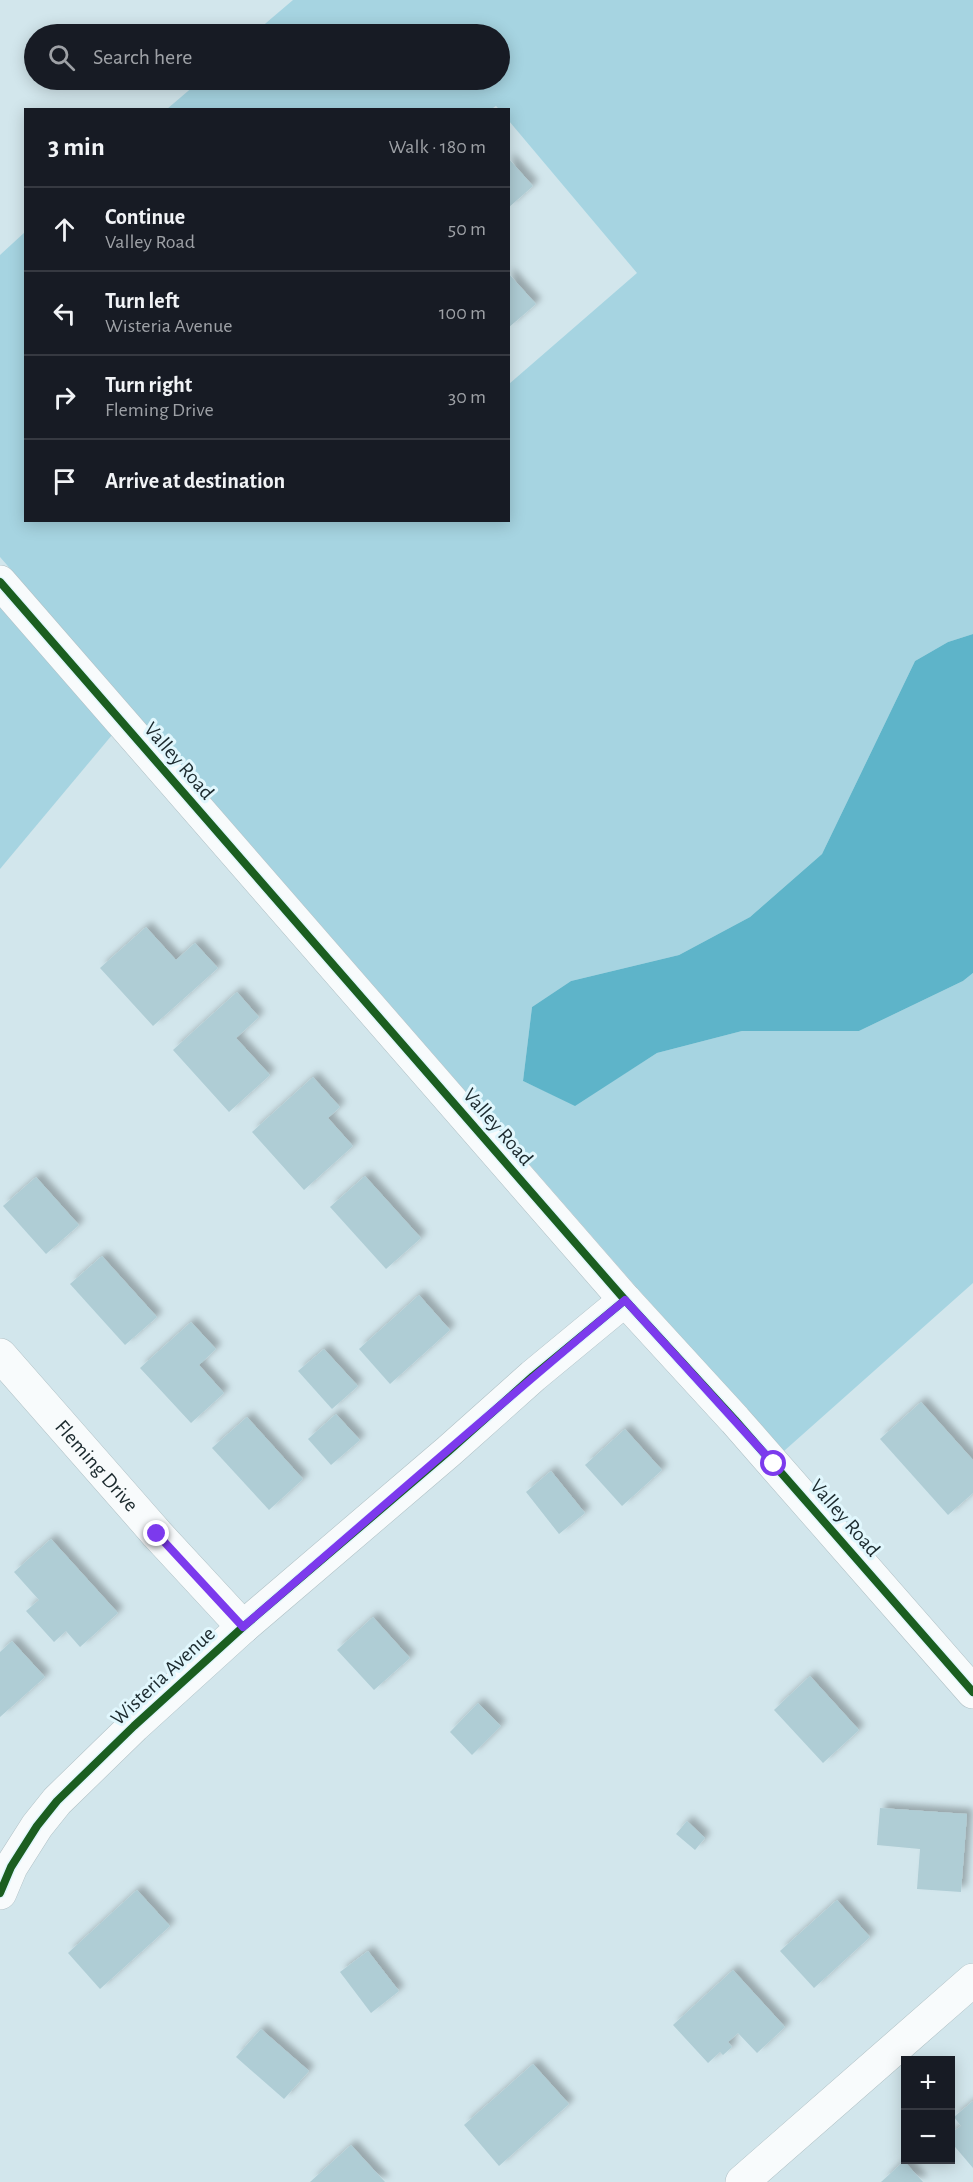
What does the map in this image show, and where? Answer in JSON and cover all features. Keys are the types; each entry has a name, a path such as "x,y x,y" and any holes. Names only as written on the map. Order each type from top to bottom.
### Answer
{"street":[{"name":"Valley Road","path":"0,582 625,1300 735,1419 973,1692"},
{"name":"Wisteria Avenue","path":"0,1893 11,1867 37,1826 57,1801 134,1726 243,1627 625,1300"},
{"name":"Fleming Drive","path":"0,1355 157,1534 243,1627"},
{"path":"742,2182 973,1980"}],"shaded area":[{"path":"293,0 973,0 973,634 948,642 915,661 822,854 750,917 679,955 571,981 532,1007 523,1081 575,1105 657,1053 742,1031 859,1031 963,981 973,973 973,1283 784,1451 638,1289 0,557 0,255 24,233 24,522 510,522 510,383 637,273 510,122 510,108 496,106 493,108 168,108 189,90 510,90 510,24 265,24"},
{"path":"0,607 112,735 0,869"},
{"path":"973,634 973,973 963,981 859,1031 742,1031 657,1053 575,1106 523,1081 532,1007 571,981 679,955 750,917 822,854 915,661 948,642"}],"building":[{"path":"510,160 533,186 510,206"},
{"path":"510,275 536,304 510,326"},
{"path":"146,927 176,960 195,943 218,968 153,1026 100,968"},
{"path":"237,992 259,1017 236,1038 270,1075 229,1112 173,1050"},
{"path":"313,1077 340,1107 328,1118 353,1146 304,1190 252,1132"},
{"path":"365,1176 421,1238 386,1269 330,1207"},
{"path":"36,1177 79,1225 46,1254 3,1206"},
{"path":"102,1256 157,1317 125,1345 70,1284"},
{"path":"419,1295 450,1330 390,1384 359,1349"},
{"path":"191,1322 216,1349 199,1365 224,1393 191,1423 140,1368"},
{"path":"324,1349 358,1386 332,1409 298,1371"},
{"path":"921,1402 973,1460 973,1493 948,1515 880,1439"},
{"path":"336,1414 360,1440 331,1465 308,1439"},
{"path":"247,1417 303,1479 269,1510 212,1448"},
{"path":"625,1429 662,1470 622,1506 585,1465"},
{"path":"551,1471 585,1513 559,1534 526,1492"},
{"path":"51,1539 118,1613 80,1647 66,1631 54,1642 26,1611 39,1600 14,1572"},
{"path":"373,1617 410,1658 374,1690 337,1650"},
{"path":"12,1641 45,1677 0,1717 0,1652"},
{"path":"810,1676 859,1730 823,1763 774,1710"},
{"path":"478,1703 501,1726 472,1755 450,1732"},
{"path":"880,1808 967,1814 961,1892 917,1889 920,1849 877,1845"},
{"path":"687,1821 705,1838 695,1850 676,1834"},
{"path":"137,1890 170,1926 100,1989 68,1953"},
{"path":"837,1900 870,1937 814,1988 780,1951"},
{"path":"368,1951 399,1991 371,2013 340,1972"},
{"path":"733,1970 785,2027 757,2053 738,2033 728,2042 732,2047 723,2055 720,2052 708,2063 673,2025"},
{"path":"261,2029 309,2071 284,2099 236,2057"},
{"path":"533,2064 569,2104 499,2166 464,2125"},
{"path":"973,2101 973,2168 955,2147 955,2130 961,2126 955,2116"},
{"path":"351,2145 385,2182 310,2182"},
{"path":"901,2164 907,2164 923,2182 881,2182"}],"cycle path":[{"path":"0,582 625,1300 735,1420 973,1692"},
{"path":"0,1893 11,1867 37,1826 57,1801 134,1726 243,1627 533,1376 625,1300"}],"route":[{"path":"157,1534 243,1627 625,1300 774,1464"}]}
